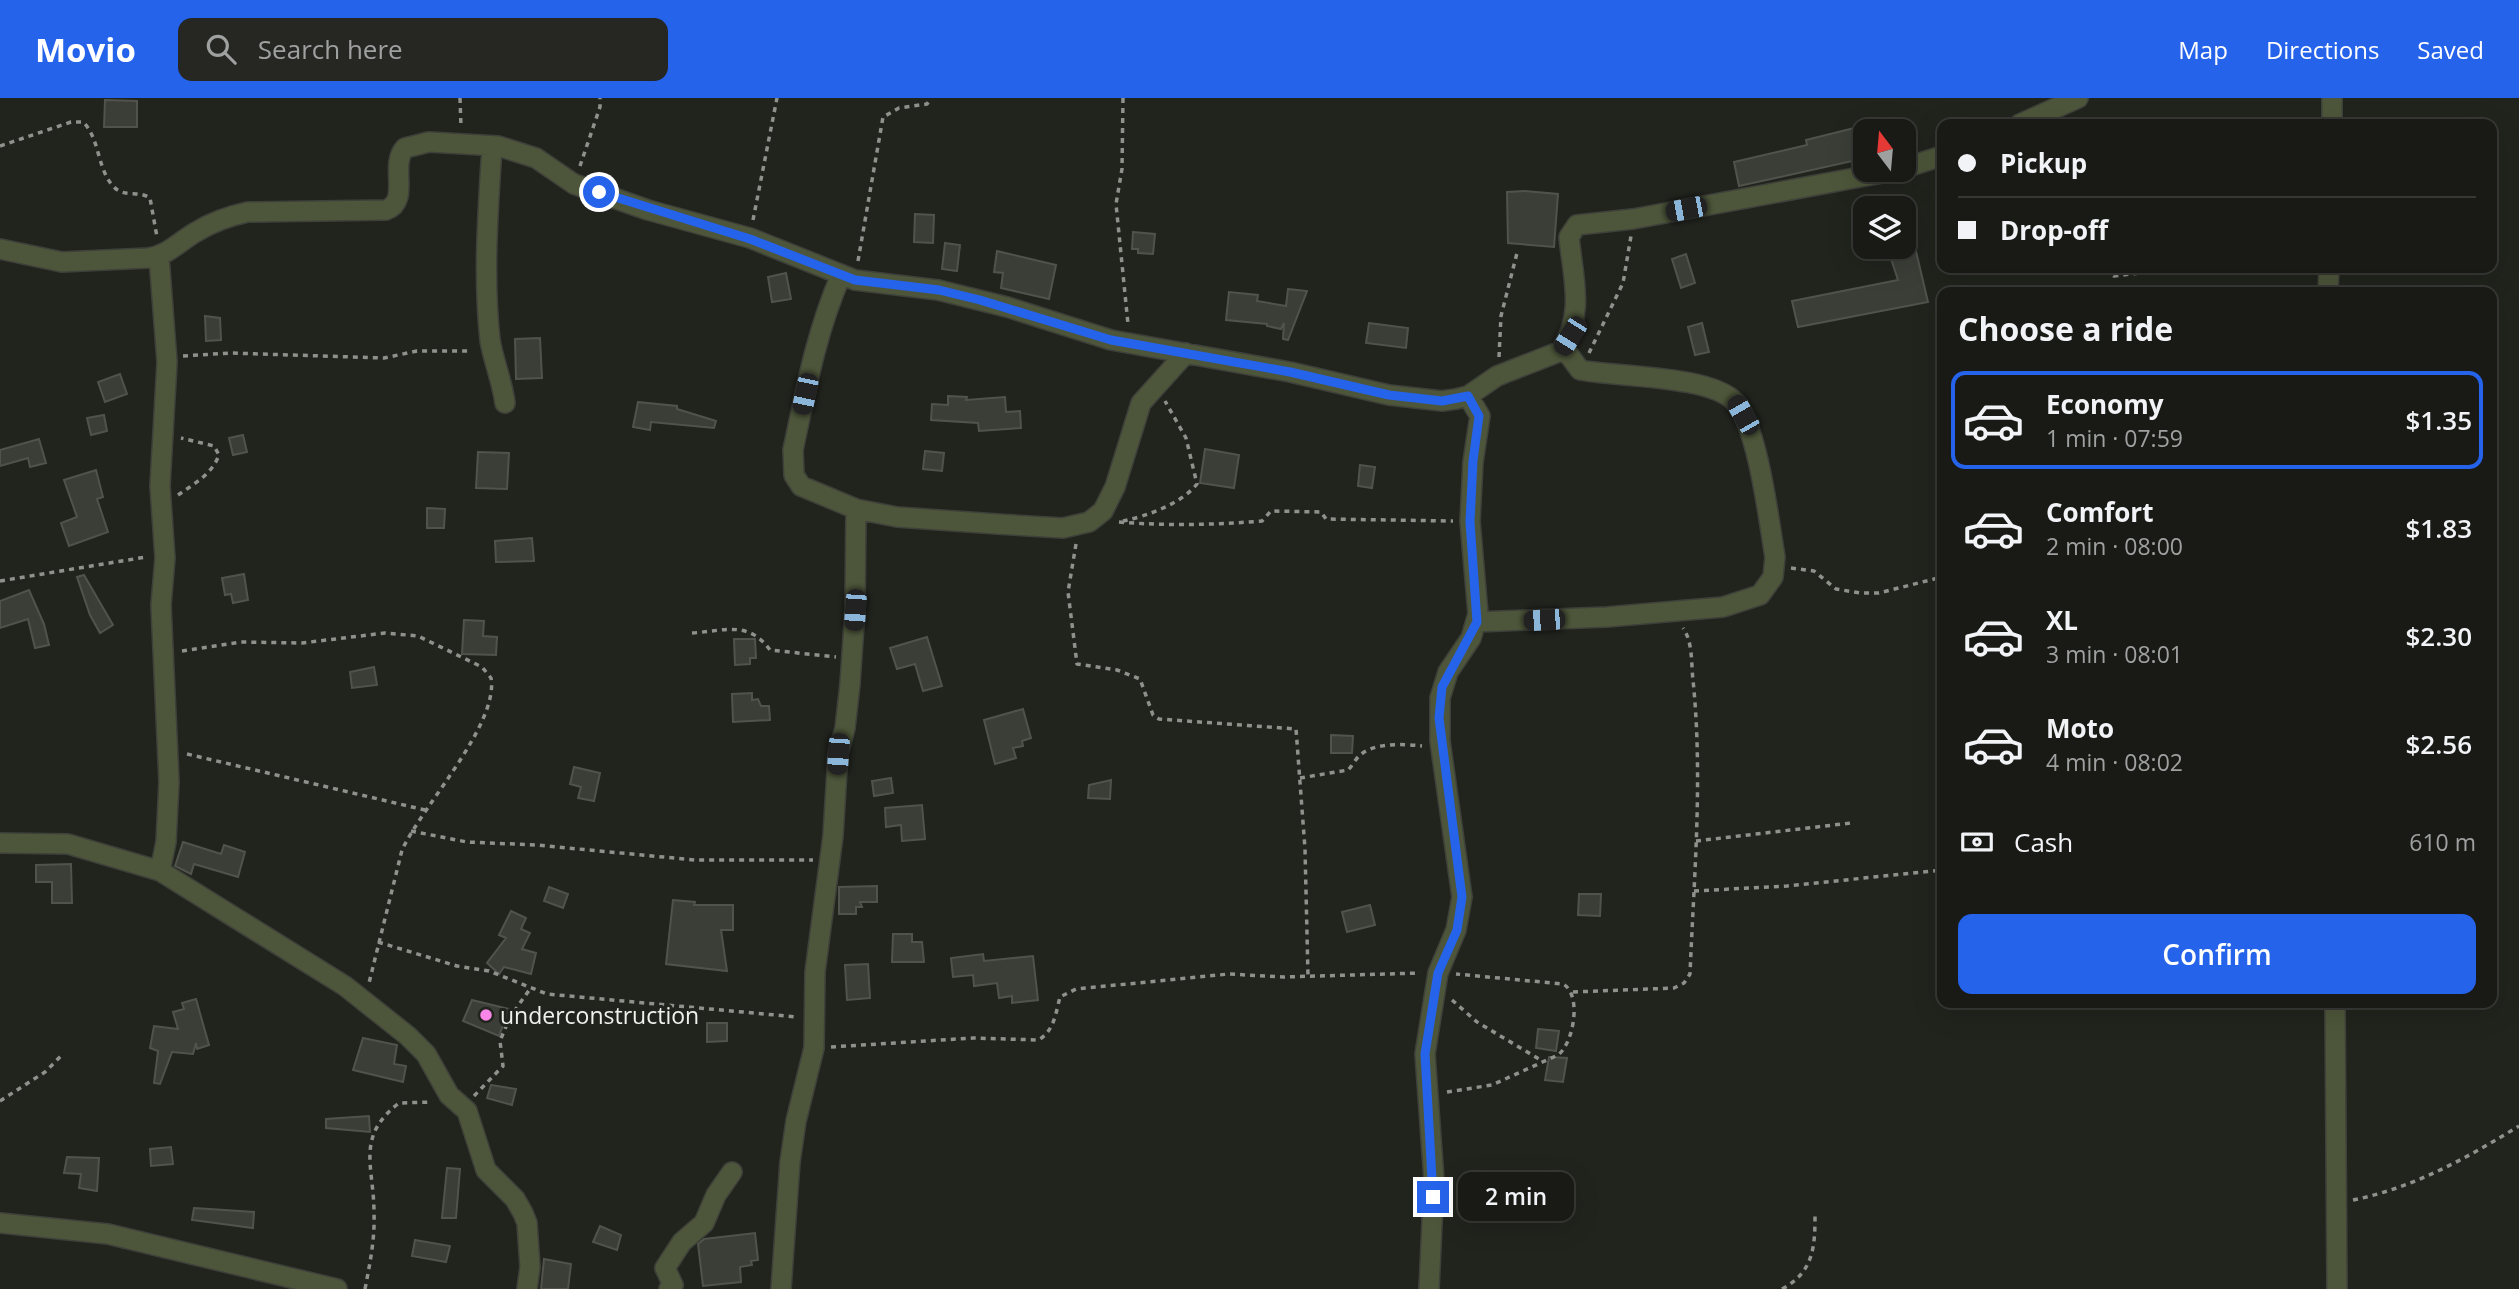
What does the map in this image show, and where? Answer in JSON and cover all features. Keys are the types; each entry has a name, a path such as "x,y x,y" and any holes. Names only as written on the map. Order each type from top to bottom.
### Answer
{"street":[{"path":"2031,119 2078,98"},
{"path":"2332,98 2332,119"},
{"path":"0,248 62,262 159,257 195,232 230,216 248,212 390,209 398,198 399,159 405,148 429,142 492,146 536,158 574,184 648,210 750,239 848,278 969,297 1129,344 1186,352 1389,395 1442,401 1468,396 1497,376 1561,351 1573,330 1577,302 1569,237 1572,229 1581,225 1633,219 1853,178"},
{"path":"492,146 486,295 492,351 502,375 505,403"},
{"path":"1916,164 1937,158"},
{"path":"159,257 167,356 162,506 165,554 161,605 168,750 166,842 160,871"},
{"path":"848,278 816,341 793,450 793,464 794,475 801,486 856,509 897,517 1063,528 1084,523 1103,511 1115,487 1136,415 1155,384 1186,352"},
{"path":"1477,622 1723,607 1748,601 1767,587 1774,567 1769,521 1751,435 1735,402 1707,388 1678,381 1580,370 1569,355 1561,351"},
{"path":"1429,1289 1434,1180 1425,1054 1437,978 1457,930 1462,897 1441,748 1442,687 1477,622 1470,522 1473,461 1479,416 1468,396"},
{"path":"780,1289 790,1162 796,1121 814,1048 815,972 829,860 838,754 845,729 852,659 856,509"},
{"path":"0,843 68,844 160,871 365,1001 418,1045 460,1106 486,1170 515,1199 527,1223 530,1267 527,1289"},
{"path":"2335,1008 2337,1289"},
{"path":"669,1289 673,1285 665,1268 681,1242 704,1223 716,1195 732,1172"},
{"path":"0,1223 108,1234 338,1289"}],"path":[{"path":"460,98 461,143"},
{"path":"574,184 600,107 600,98"},
{"path":"750,239 777,98"},
{"path":"848,278 883,117 899,108 927,104 931,98"},
{"path":"1123,98 1122,169 1116,204 1129,344"},
{"path":"0,146 71,122 83,122 112,186 125,194 145,194 152,201 159,257"},
{"path":"1580,370 1608,319 1623,283 1633,219"},
{"path":"1497,376 1501,316 1517,253"},
{"path":"2111,273 2114,276 2140,273"},
{"path":"167,356 230,353 384,358 417,351 492,351"},
{"path":"1117,522 1143,515 1178,500 1189,494 1197,484 1186,438 1155,384"},
{"path":"162,506 198,481 215,465 219,452 214,446 163,433"},
{"path":"1308,976 1296,729 1159,719 1153,715 1140,679 1117,670 1077,664 1068,592 1084,523 1117,522 1175,527 1262,521 1271,511 1321,512 1326,519 1470,522"},
{"path":"0,581 165,554"},
{"path":"1774,567 1811,570 1836,589 1860,593 1879,593 1937,578"},
{"path":"814,1048 973,1038 1038,1040 1046,1035 1052,1025 1060,997 1076,989 1229,974 1437,978 1474,974 1563,984 1573,992 1639,991 1674,988 1684,983 1690,974 1696,841 1697,719 1689,644 1682,626 1667,611"},
{"path":"692,633 746,628 761,637 770,650 852,659"},
{"path":"163,656 241,642 302,643 385,633 418,636 482,667 491,678 490,702 477,730 411,831 393,880 365,1001"},
{"path":"1300,778 1349,770 1358,756 1381,747 1402,744 1441,748"},
{"path":"168,750 425,810"},
{"path":"1696,841 1851,823"},
{"path":"411,831 467,842 536,845 695,860 829,860"},
{"path":"1693,891 1787,886 1937,871"},
{"path":"378,942 457,966 489,971 547,994 816,1018"},
{"path":"1437,978 1463,1012 1544,1062"},
{"path":"365,1289 374,1230 372,1181 368,1162 370,1139 378,1123 399,1103 460,1106 503,1066 500,1041 510,1017 530,989"},
{"path":"1427,1094 1481,1088 1544,1062 1565,1050 1570,1039 1573,992"},
{"path":"0,1101 45,1072 61,1056"},
{"path":"2337,1202 2388,1193 2435,1172 2519,1126"},
{"path":"1782,1289 1798,1276 1815,1253 1815,1215"}],"building":[{"path":"105,100 137,101 137,127 104,127"},
{"path":"1853,128 1853,161 1739,186 1734,162 1807,145 1806,140"},
{"path":"1507,192 1558,194 1554,247 1508,243"},
{"path":"915,214 934,215 933,243 914,242"},
{"path":"1133,232 1155,234 1153,254 1138,253 1138,249 1132,249"},
{"path":"945,243 960,245 957,271 942,269"},
{"path":"997,251 1056,265 1049,299 1001,288 1003,273 994,272"},
{"path":"1916,251 1928,302 1798,327 1792,301 1898,280 1891,259 1916,259"},
{"path":"1686,254 1695,283 1681,288 1672,259"},
{"path":"786,273 791,299 772,302 768,277"},
{"path":"1288,289 1307,291 1288,340 1283,339 1284,323 1281,329 1267,324 1226,320 1229,292 1258,295 1257,301 1286,306"},
{"path":"205,316 220,318 221,340 206,341"},
{"path":"1369,323 1408,328 1406,348 1366,343"},
{"path":"1702,323 1709,352 1695,355 1688,327"},
{"path":"540,338 542,378 516,379 515,339"},
{"path":"120,374 127,394 105,402 98,382"},
{"path":"948,396 967,397 966,400 1005,397 1006,412 1020,411 1021,428 979,431 978,423 931,420 932,404 948,405"},
{"path":"638,402 677,406 677,409 716,421 714,428 651,422 650,430 633,427"},
{"path":"104,415 107,431 91,435 87,418"},
{"path":"243,435 247,452 233,455 229,438"},
{"path":"39,439 46,463 30,467 28,458 0,466 0,450"},
{"path":"1205,449 1239,455 1234,488 1200,483"},
{"path":"925,451 944,453 942,471 923,469"},
{"path":"478,452 509,453 507,489 476,488"},
{"path":"1360,465 1375,467 1372,488 1358,486"},
{"path":"96,470 103,497 97,499 108,532 69,546 61,523 77,517 64,480"},
{"path":"427,508 445,509 444,528 427,528"},
{"path":"532,538 534,561 496,562 495,541"},
{"path":"244,574 248,600 233,603 231,594 225,595 222,578"},
{"path":"84,575 113,625 100,633 90,615 77,577"},
{"path":"29,590 44,624 49,645 35,648 28,619 0,628 0,601"},
{"path":"464,620 484,621 483,636 497,637 496,655 462,654"},
{"path":"927,637 942,686 923,691 915,664 897,669 890,648"},
{"path":"734,639 755,639 756,658 750,658 750,664 735,665"},
{"path":"374,667 377,685 352,688 350,672"},
{"path":"752,693 752,700 758,699 761,706 769,706 770,720 733,722 732,694"},
{"path":"1023,709 1031,738 1022,741 1023,746 1013,748 1016,758 995,764 984,720"},
{"path":"1331,735 1353,736 1352,753 1331,753"},
{"path":"574,767 600,773 594,801 578,798 581,787 570,784"},
{"path":"891,778 893,793 874,796 872,781"},
{"path":"1111,780 1110,799 1088,798 1089,785"},
{"path":"922,805 925,839 902,841 901,825 886,827 885,808"},
{"path":"183,842 221,854 224,845 245,852 238,877 194,864 191,874 175,866"},
{"path":"71,864 72,903 52,903 52,882 36,882 36,865"},
{"path":"877,886 877,902 860,902 862,907 856,907 856,914 839,914 839,887"},
{"path":"549,887 568,894 563,908 544,901"},
{"path":"1579,894 1601,894 1600,916 1578,915"},
{"path":"673,900 695,902 694,905 733,905 733,930 721,930 727,971 666,964"},
{"path":"1370,905 1375,925 1347,932 1342,912"},
{"path":"511,911 526,918 521,929 530,933 522,949 536,953 531,974 504,967 499,974 487,963 506,938 499,935"},
{"path":"893,934 912,934 912,942 922,942 924,962 892,962"},
{"path":"983,954 984,961 1033,956 1038,1000 1012,1003 1012,996 999,998 997,983 974,986 973,975 953,977 951,958"},
{"path":"868,964 870,998 847,1000 845,965"},
{"path":"196,999 209,1045 197,1049 196,1043 193,1054 172,1052 160,1084 154,1083 158,1051 150,1048 154,1026 178,1029 173,1012 184,1009 182,1003"},
{"name":"underconstruction","path":"472,1000 509,1009 499,1036 463,1021"},
{"path":"707,1023 727,1023 727,1041 707,1042"},
{"path":"1538,1029 1559,1031 1556,1051 1536,1048"},
{"path":"363,1038 397,1045 394,1064 406,1066 403,1082 353,1070"},
{"path":"1549,1057 1567,1058 1563,1082 1545,1080"},
{"path":"491,1085 516,1089 512,1105 487,1098"},
{"path":"369,1116 370,1132 326,1128 326,1119"},
{"path":"171,1147 173,1164 151,1166 150,1149"},
{"path":"67,1157 99,1158 97,1191 79,1188 81,1174 64,1173"},
{"path":"447,1168 460,1169 456,1218 442,1218"},
{"path":"194,1208 254,1212 253,1228 192,1220"},
{"path":"600,1226 621,1235 617,1250 593,1242"},
{"path":"755,1233 758,1260 751,1261 752,1265 740,1267 741,1282 703,1286 698,1244 704,1239"},
{"path":"415,1240 450,1246 446,1262 412,1256"},
{"path":"544,1259 571,1264 568,1289 541,1289"}],"place":[{"name":"underconstruction","path":"486,1015"}],"route":[{"path":"599,192 648,210 750,239 855,280 939,290 1007,307 1111,340 1290,372 1389,395 1442,401 1468,396 1479,416 1473,461 1470,522 1478,614 1471,638 1448,672 1440,698 1440,741 1449,789 1462,897 1457,930 1438,973 1432,998 1425,1054 1433,1197"}]}
